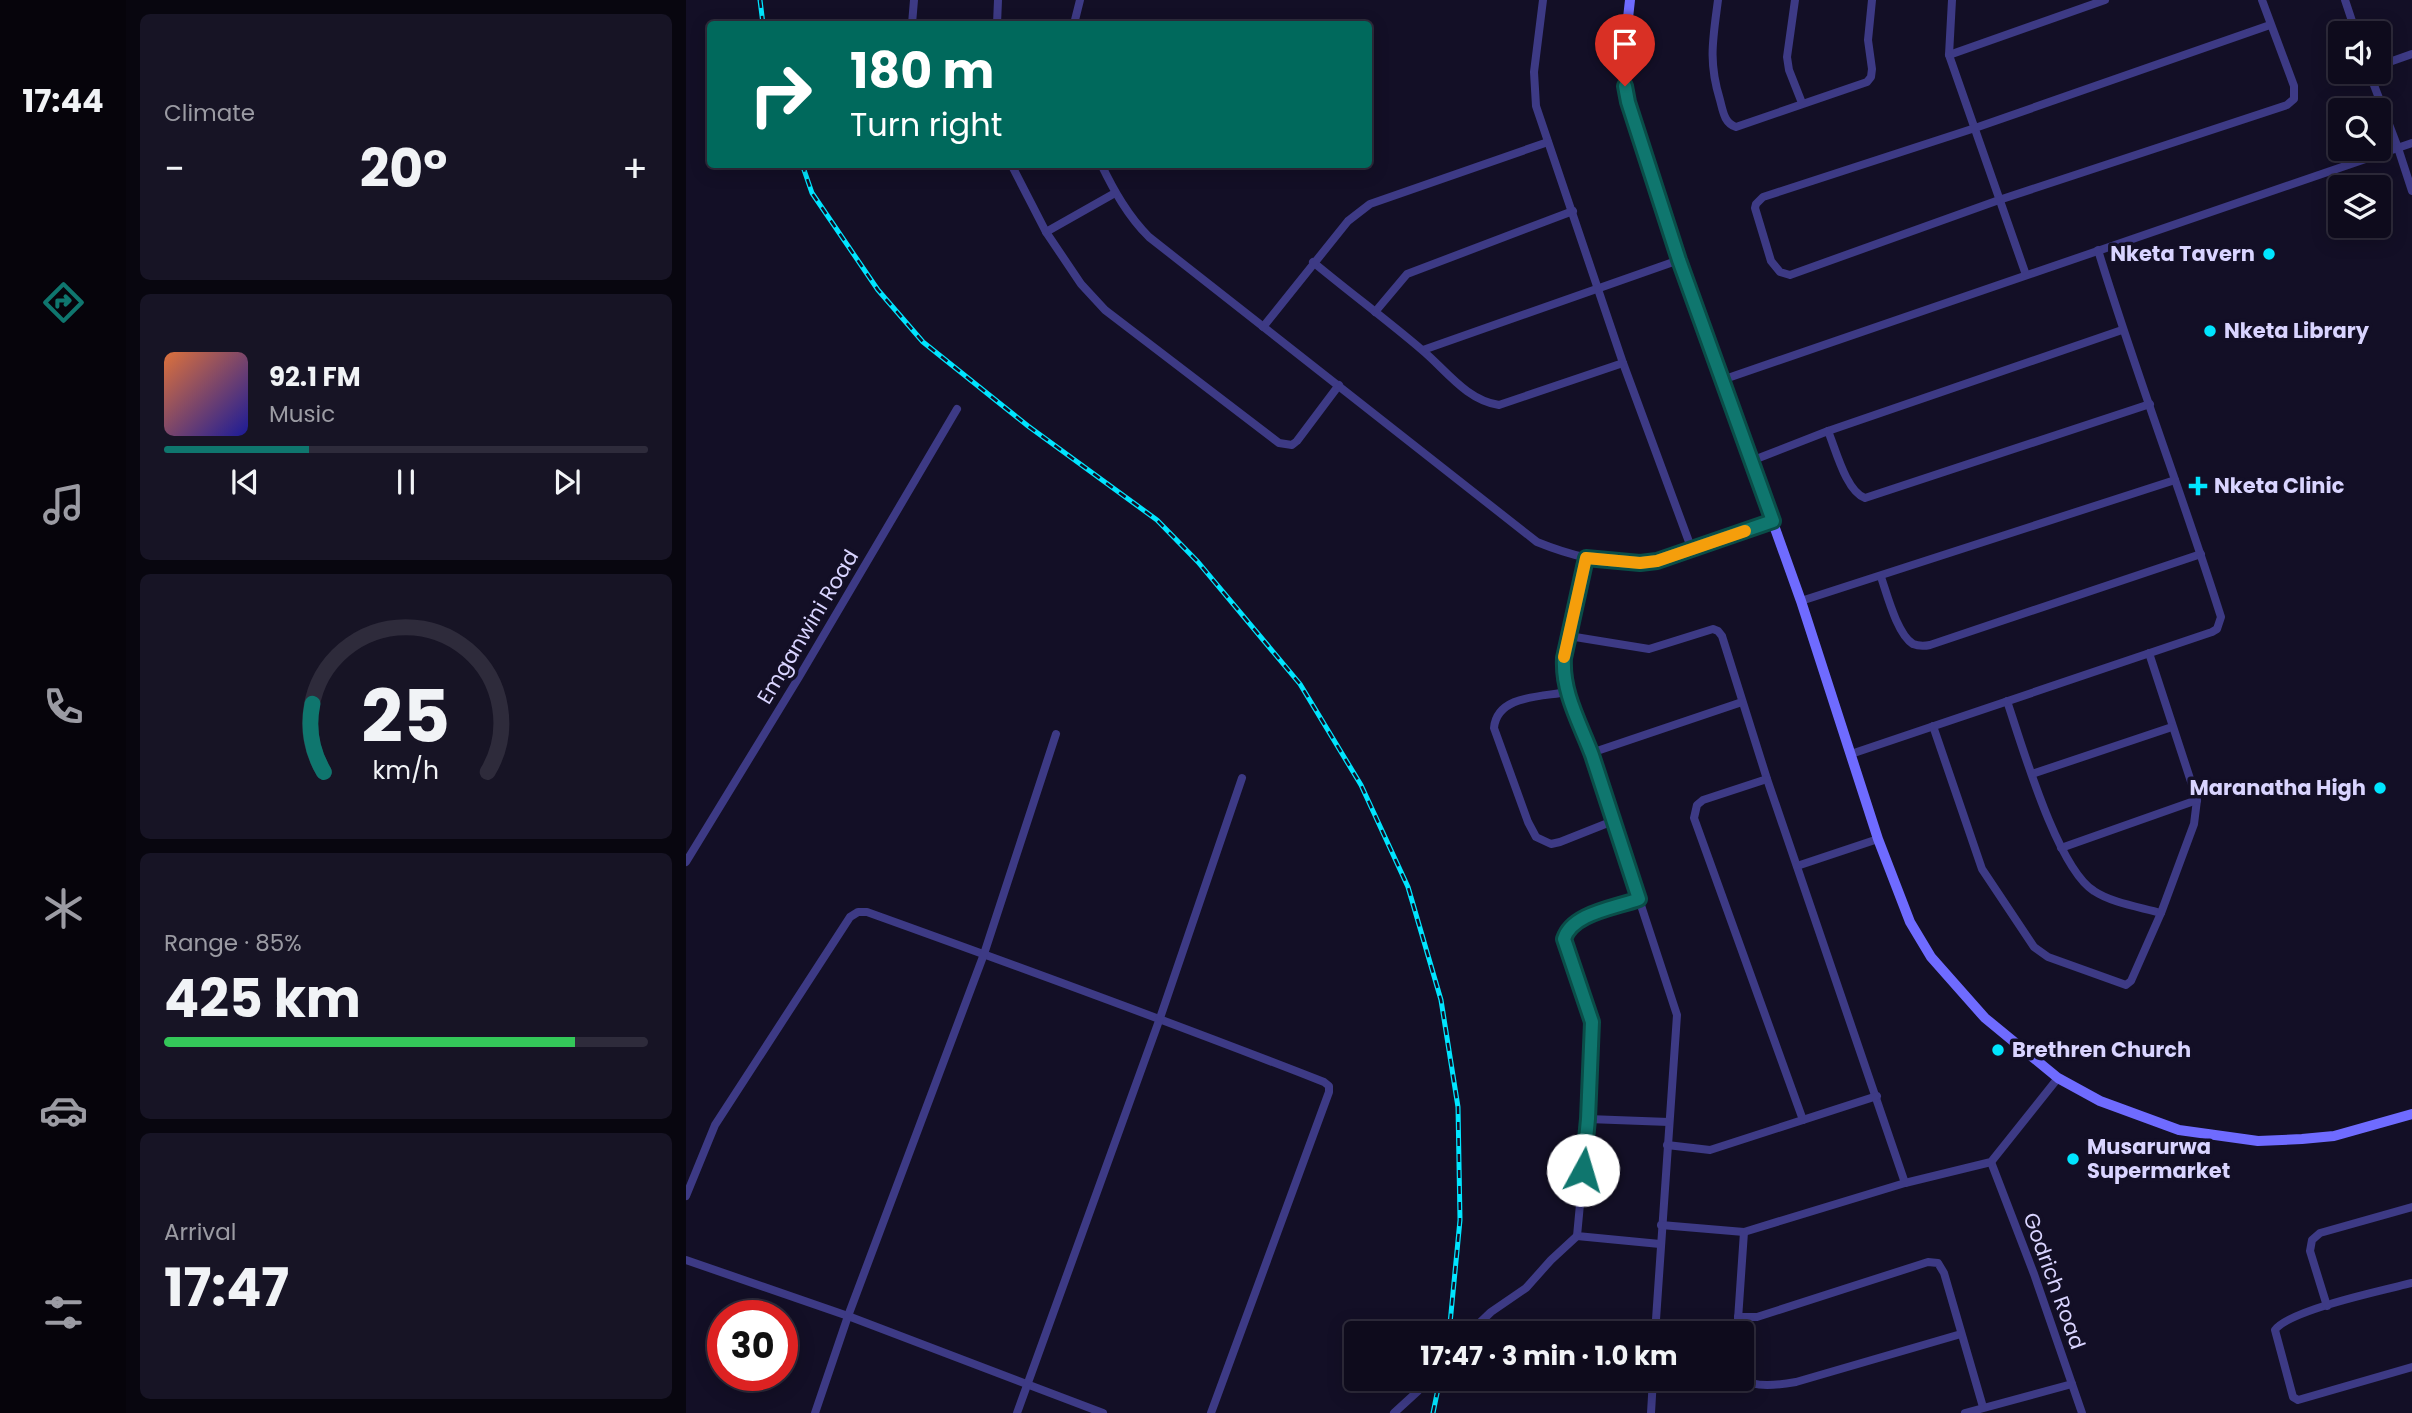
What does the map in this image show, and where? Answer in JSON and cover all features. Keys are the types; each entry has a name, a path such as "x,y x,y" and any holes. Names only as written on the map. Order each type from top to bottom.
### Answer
{"street":[{"path":"912,21 914,0"},
{"path":"997,21 998,0"},
{"path":"1075,21 1080,0"},
{"path":"1543,0 1534,72 1536,106 1623,363 1692,550"},
{"path":"1630,0 1624,54 1628,102 1679,260 1801,601 1878,839 1910,922 1931,957 1985,1018 2058,1078 2100,1101 2179,1130 2258,1141 2334,1136 2412,1114"},
{"path":"1718,0 1711,58 1712,75 1731,126 1742,126 1802,103 1861,85 1871,77 1868,40 1872,0"},
{"path":"1795,0 1787,57 1789,70 1802,103"},
{"path":"1952,0 1949,55 2026,275"},
{"path":"1949,55 2105,0"},
{"path":"2262,0 2294,86 2294,99 2287,105 1998,200 1790,275 1780,272 1771,261 1756,214 1759,200 1975,128 2270,24"},
{"path":"2345,0 2352,21"},
{"path":"2391,61 2412,54"},
{"path":"2374,84 2412,191"},
{"path":"1264,327 1348,221 1370,204 1548,142"},
{"path":"1722,380 2412,143"},
{"path":"1013,168 1046,233 1082,284 1105,310 1279,443 1292,445 1339,385"},
{"path":"1103,168 1115,193 1136,224 1149,237 1538,542 1586,558 1640,563 1657,561 1692,550 1773,521"},
{"path":"1046,233 1115,193"},
{"path":"1375,313 1407,274 1573,211"},
{"path":"1851,754 2217,629 2221,617 2150,404 2122,330 2098,250"},
{"path":"1423,350 1679,260"},
{"path":"1313,262 1423,350 1452,380 1490,403 1499,405 1623,363"},
{"path":"1751,461 1828,431 2122,330"},
{"path":"1828,431 1851,487 1858,496 1865,498 2150,404"},
{"name":"Emganwini Road","path":"686,862 957,409"},
{"path":"1801,601 2175,480"},
{"path":"1881,577 1898,623 1908,639 1915,645 1930,645 2201,554"},
{"path":"1586,558 1563,674 1677,1015 1657,1321"},
{"path":"1569,636 1649,649 1716,629 1722,636 1767,779 1905,1183"},
{"path":"1933,726 1982,869 2038,951 2060,962 2126,985 2131,981 2161,913 2194,824 2197,800 2149,653"},
{"path":"1567,692 1509,704 1500,710 1494,728 1528,822 1542,842 1560,842 1613,821"},
{"path":"2007,701 2061,848 2077,876 2103,896 2161,913"},
{"path":"1591,753 1742,702"},
{"path":"2032,774 2172,727"},
{"path":"815,1413 848,1315 984,954 1056,734"},
{"path":"1017,1413 1160,1018 1242,778"},
{"path":"1767,779 1703,800 1697,805 1694,818 1804,1119"},
{"path":"2061,848 2197,800"},
{"path":"1797,866 1878,839"},
{"path":"1482,1321 1526,1288 1577,1236 1588,1119 1592,1022 1564,939 1566,931 1577,922 1639,899"},
{"path":"686,1196 715,1125 850,917 858,912 867,912 1160,1018 1329,1086 1211,1413"},
{"path":"1661,1225 1744,1232 1905,1183 1991,1162 2058,1078"},
{"path":"1667,1145 1710,1150 1877,1096"},
{"path":"1588,1119 1668,1122"},
{"name":"Godrich Road","path":"1991,1162 2034,1274 2082,1413"},
{"path":"2327,1306 2310,1251 2312,1240 2320,1233 2412,1207"},
{"path":"1738,1321 1744,1232"},
{"path":"1577,1236 1660,1244"},
{"path":"686,1260 848,1315 1103,1413"},
{"path":"1738,1317 1757,1317 1933,1262 1938,1263 1944,1273 1983,1407"},
{"path":"2412,1283 2327,1306 2285,1321 2275,1330 2293,1398 2298,1400 2412,1367"},
{"path":"1754,1384 1779,1385 1796,1382 1961,1334"},
{"path":"1965,1413 2072,1384"},
{"path":"1394,1413 1418,1391"},
{"path":"1651,1413 1652,1391"}],"railway":[{"path":"760,0 763,21"},
{"path":"803,168 812,193 878,290 923,342 1028,426 1157,520 1198,562 1300,684 1361,785 1408,887 1441,1000 1458,1107 1460,1220 1450,1321"},
{"path":"1433,1413 1438,1391"}],"slow traffic":[{"path":"1564,657 1586,558 1616,562 1657,561 1745,531"}],"place":[{"name":"Nketa Tavern","path":"2269,254"},
{"name":"Nketa Library","path":"2210,331"},
{"name":"Nketa Clinic","path":"2198,486"},
{"name":"Maranatha High","path":"2380,788"},
{"name":"Brethren Church","path":"1998,1050"},
{"name":"Musarurwa Supermarket","path":"2073,1159"}],"route":[{"path":"1583,1170 1592,1022 1564,939 1566,931 1577,922 1639,899 1563,674 1564,658 1586,558 1616,562 1657,561 1773,521 1679,260 1625,86"}]}
